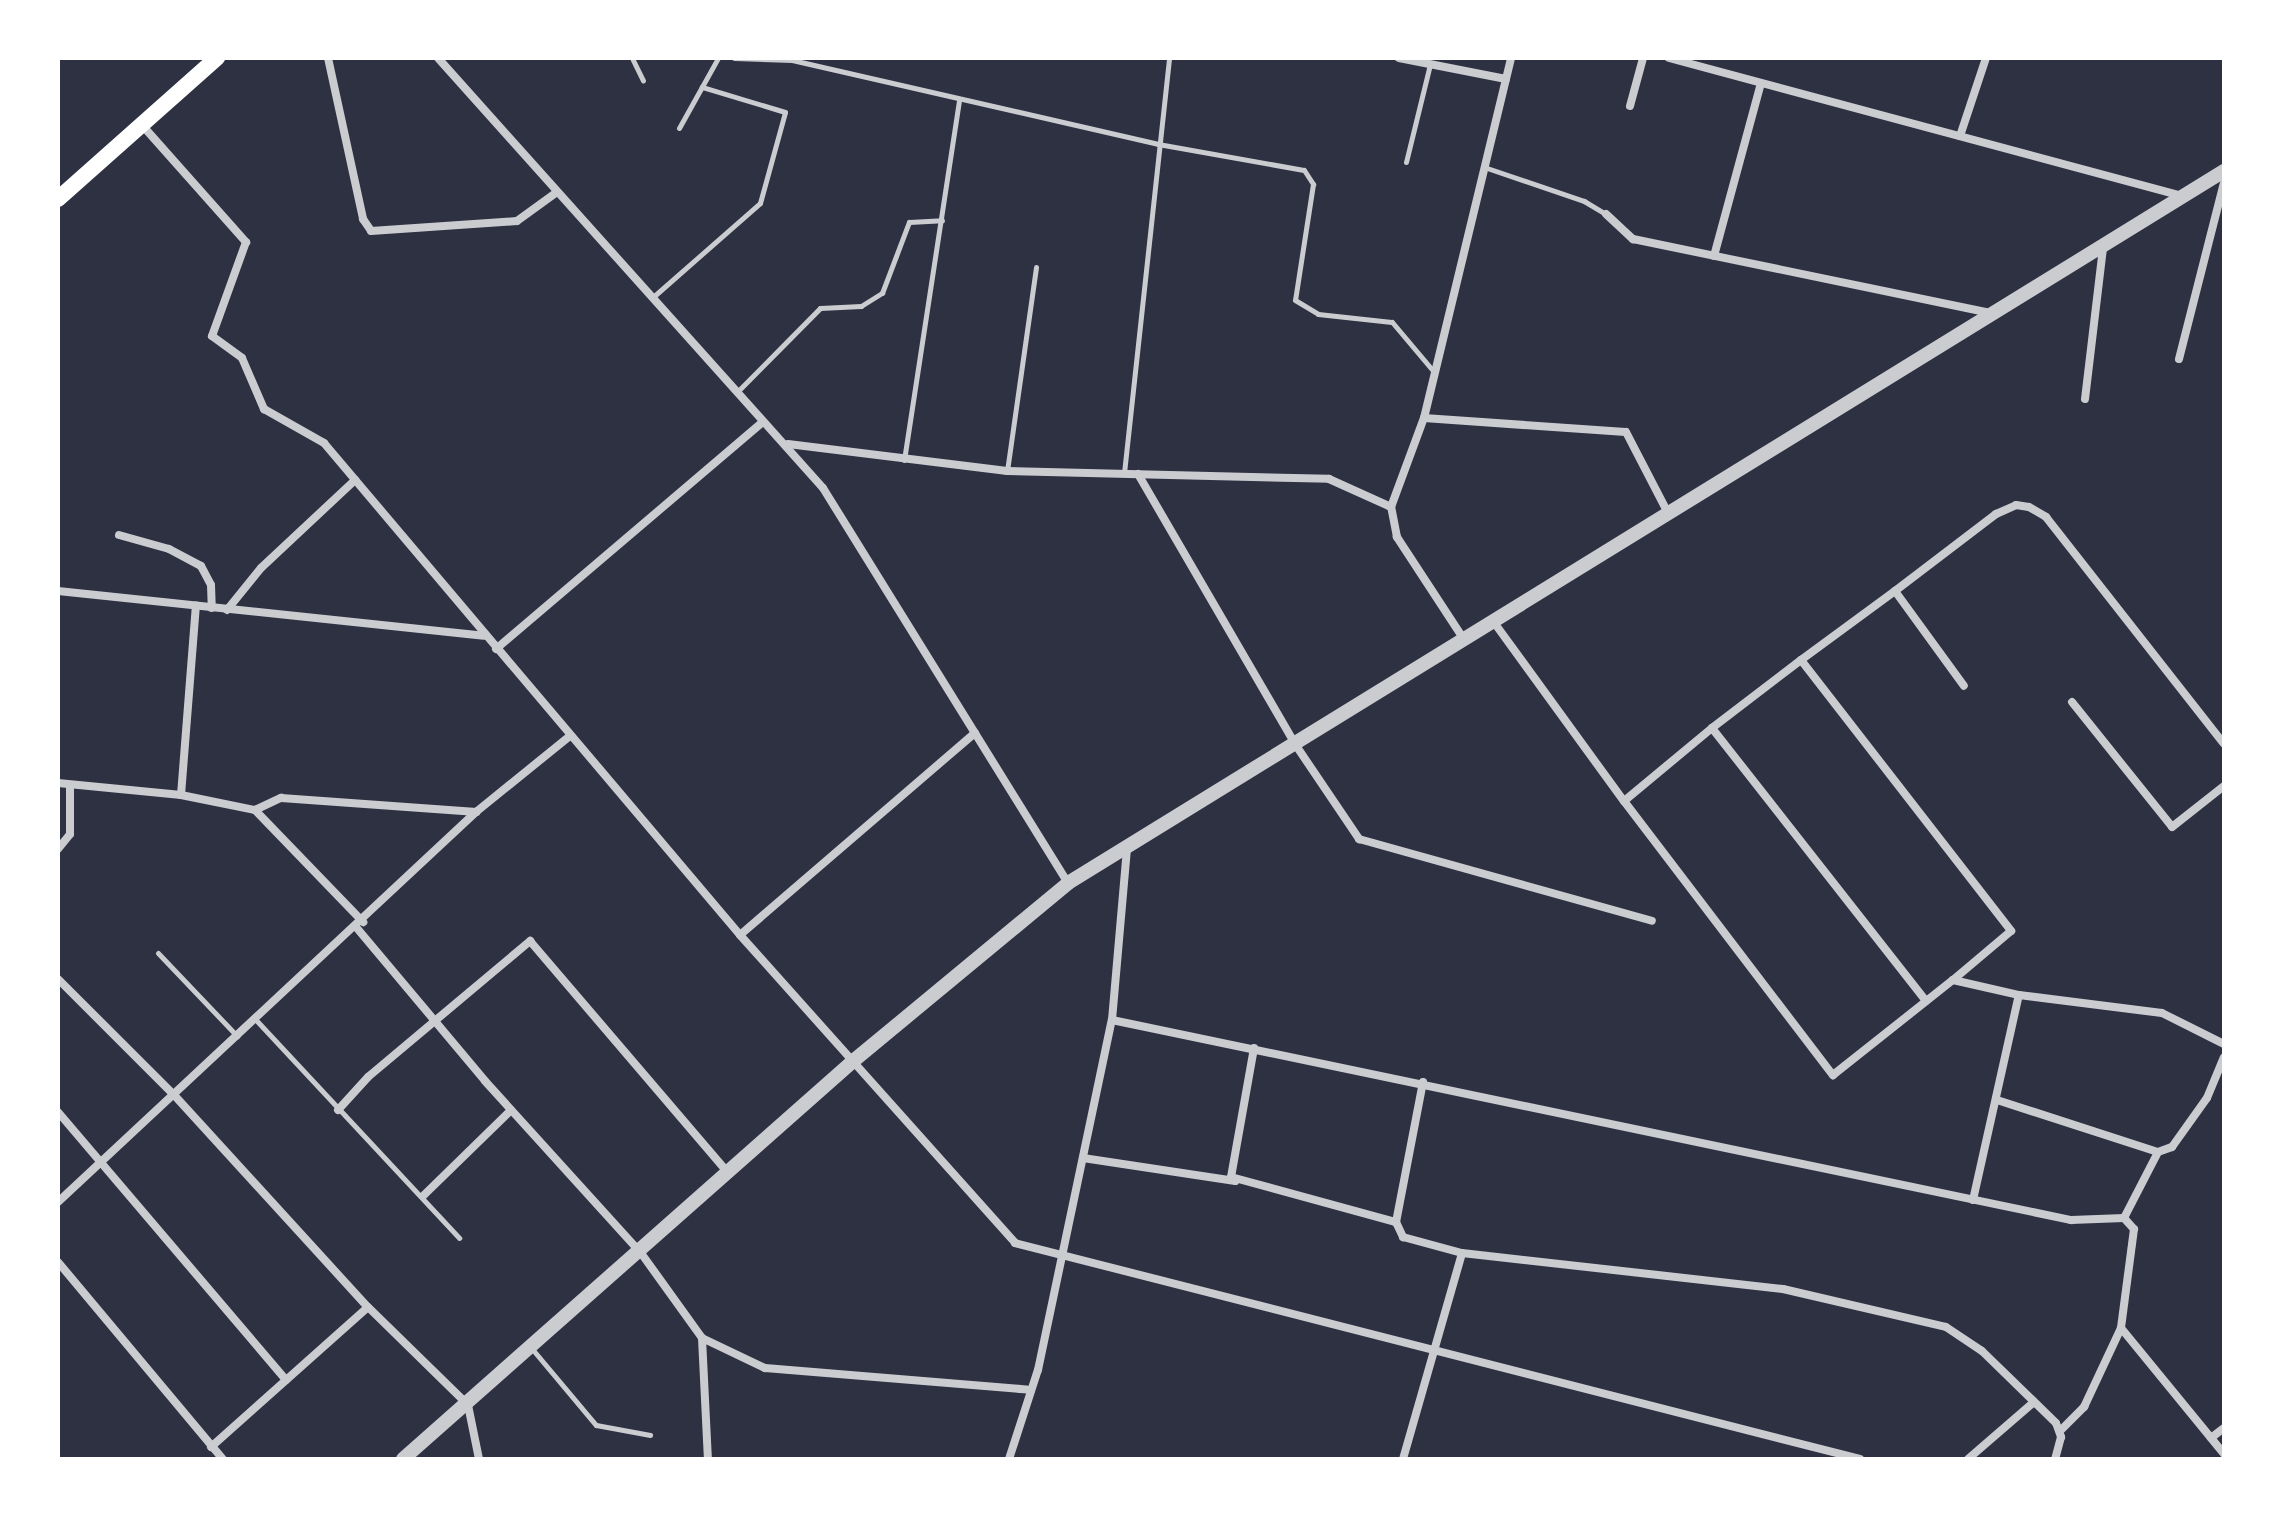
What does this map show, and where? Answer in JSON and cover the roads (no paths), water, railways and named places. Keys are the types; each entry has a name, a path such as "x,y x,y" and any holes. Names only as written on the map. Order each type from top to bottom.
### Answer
{"main road":[{"path":"58,199 217,58"}],"street":[{"path":"328,58 363,219 371,231 517,221 557,192"},
{"path":"438,58 763,422 788,444 823,488 1068,883"},
{"path":"1399,58 1506,79"},
{"path":"1463,638 1397,537 1391,507 1424,418 1511,58"},
{"path":"1630,106 1643,58"},
{"path":"1670,58 2183,197"},
{"path":"1960,136 1986,58"},
{"path":"1714,256 1761,83"},
{"path":"142,125 246,242 212,336 242,358 264,409 324,443 740,935 1005,1234 1028,1248 1062,1257 1435,1348 1860,1459"},
{"path":"403,1459 641,1253 852,1062 1068,883 1127,842 1295,744 2224,171"},
{"path":"2179,359 2224,183"},
{"path":"1606,214 1633,239 1994,314"},
{"path":"2085,399 2103,247"},
{"path":"1424,418 1626,432 1668,513"},
{"path":"496,649 763,422"},
{"path":"788,444 903,461 1007,471 1329,479 1391,507"},
{"path":"1138,474 1295,744 1353,832 1370,844 1652,921"},
{"path":"227,610 261,568 355,480"},
{"path":"1624,801 1801,660 1996,514 2016,505 2029,507 2046,517 2224,744"},
{"path":"119,535 169,549 201,566 211,585 212,608"},
{"path":"58,591 485,636"},
{"path":"1895,591 1964,686"},
{"path":"181,795 196,606"},
{"path":"1492,620 1624,801 1833,1075 2011,931 1801,660"},
{"path":"2072,702 2172,827 2224,786"},
{"path":"1712,728 1926,1001"},
{"path":"740,935 975,733"},
{"path":"58,1202 360,925 476,812 570,736"},
{"path":"58,783 181,795 255,810 360,925 511,1110 641,1253 702,1338 765,1368 1031,1390"},
{"path":"58,849 70,834 70,785"},
{"path":"255,810 281,798 476,812"},
{"path":"1009,1459 1031,1390 1112,1020 1127,842"},
{"path":"338,1110 368,1077 530,941 729,1175"},
{"path":"58,979 175,1096 368,1307 468,1405 479,1459"},
{"path":"1953,980 2019,995 2162,1013 2224,1044"},
{"path":"1973,1200 2019,995"},
{"path":"1112,1020 1423,1082 2071,1220 2124,1218 2134,1229 2121,1328 2084,1407 2061,1430 2055,1459"},
{"path":"1236,1181 1229,1171 1254,1048"},
{"path":"1997,1100 2158,1152 2172,1147 2207,1098 2224,1057"},
{"path":"1423,1082 1396,1222 1403,1237 1462,1253 1783,1289 1946,1327 1972,1342 2061,1430"},
{"path":"423,1196 511,1110"},
{"path":"58,1112 104,1161 286,1380"},
{"path":"2124,1218 2158,1152"},
{"path":"1083,1158 1236,1181 1396,1222"},
{"path":"1403,1459 1462,1253"},
{"path":"58,1262 223,1459"},
{"path":"211,1447 368,1307"},
{"path":"2121,1328 2223,1457"},
{"path":"702,1338 708,1459"},
{"path":"1968,1459 2034,1402"},
{"path":"2211,1438 2224,1428"}],"lane":[{"path":"632,58 643,81"},
{"path":"679,128 718,58"},
{"path":"734,58 792,60 1158,144 1307,172 1313,184 1295,300 1318,314 1392,322 1435,373"},
{"path":"1124,474 1169,58"},
{"path":"1406,162 1430,64"},
{"path":"653,297 760,203 785,112 702,87"},
{"path":"903,461 959,100"},
{"path":"1484,167 1571,196 1606,214"},
{"path":"737,392 820,308 861,306 882,293 909,222 942,220"},
{"path":"1007,471 1036,267"},
{"path":"158,953 238,1037"},
{"path":"256,1020 459,1238"},
{"path":"532,1349 596,1425 650,1435"}]}
